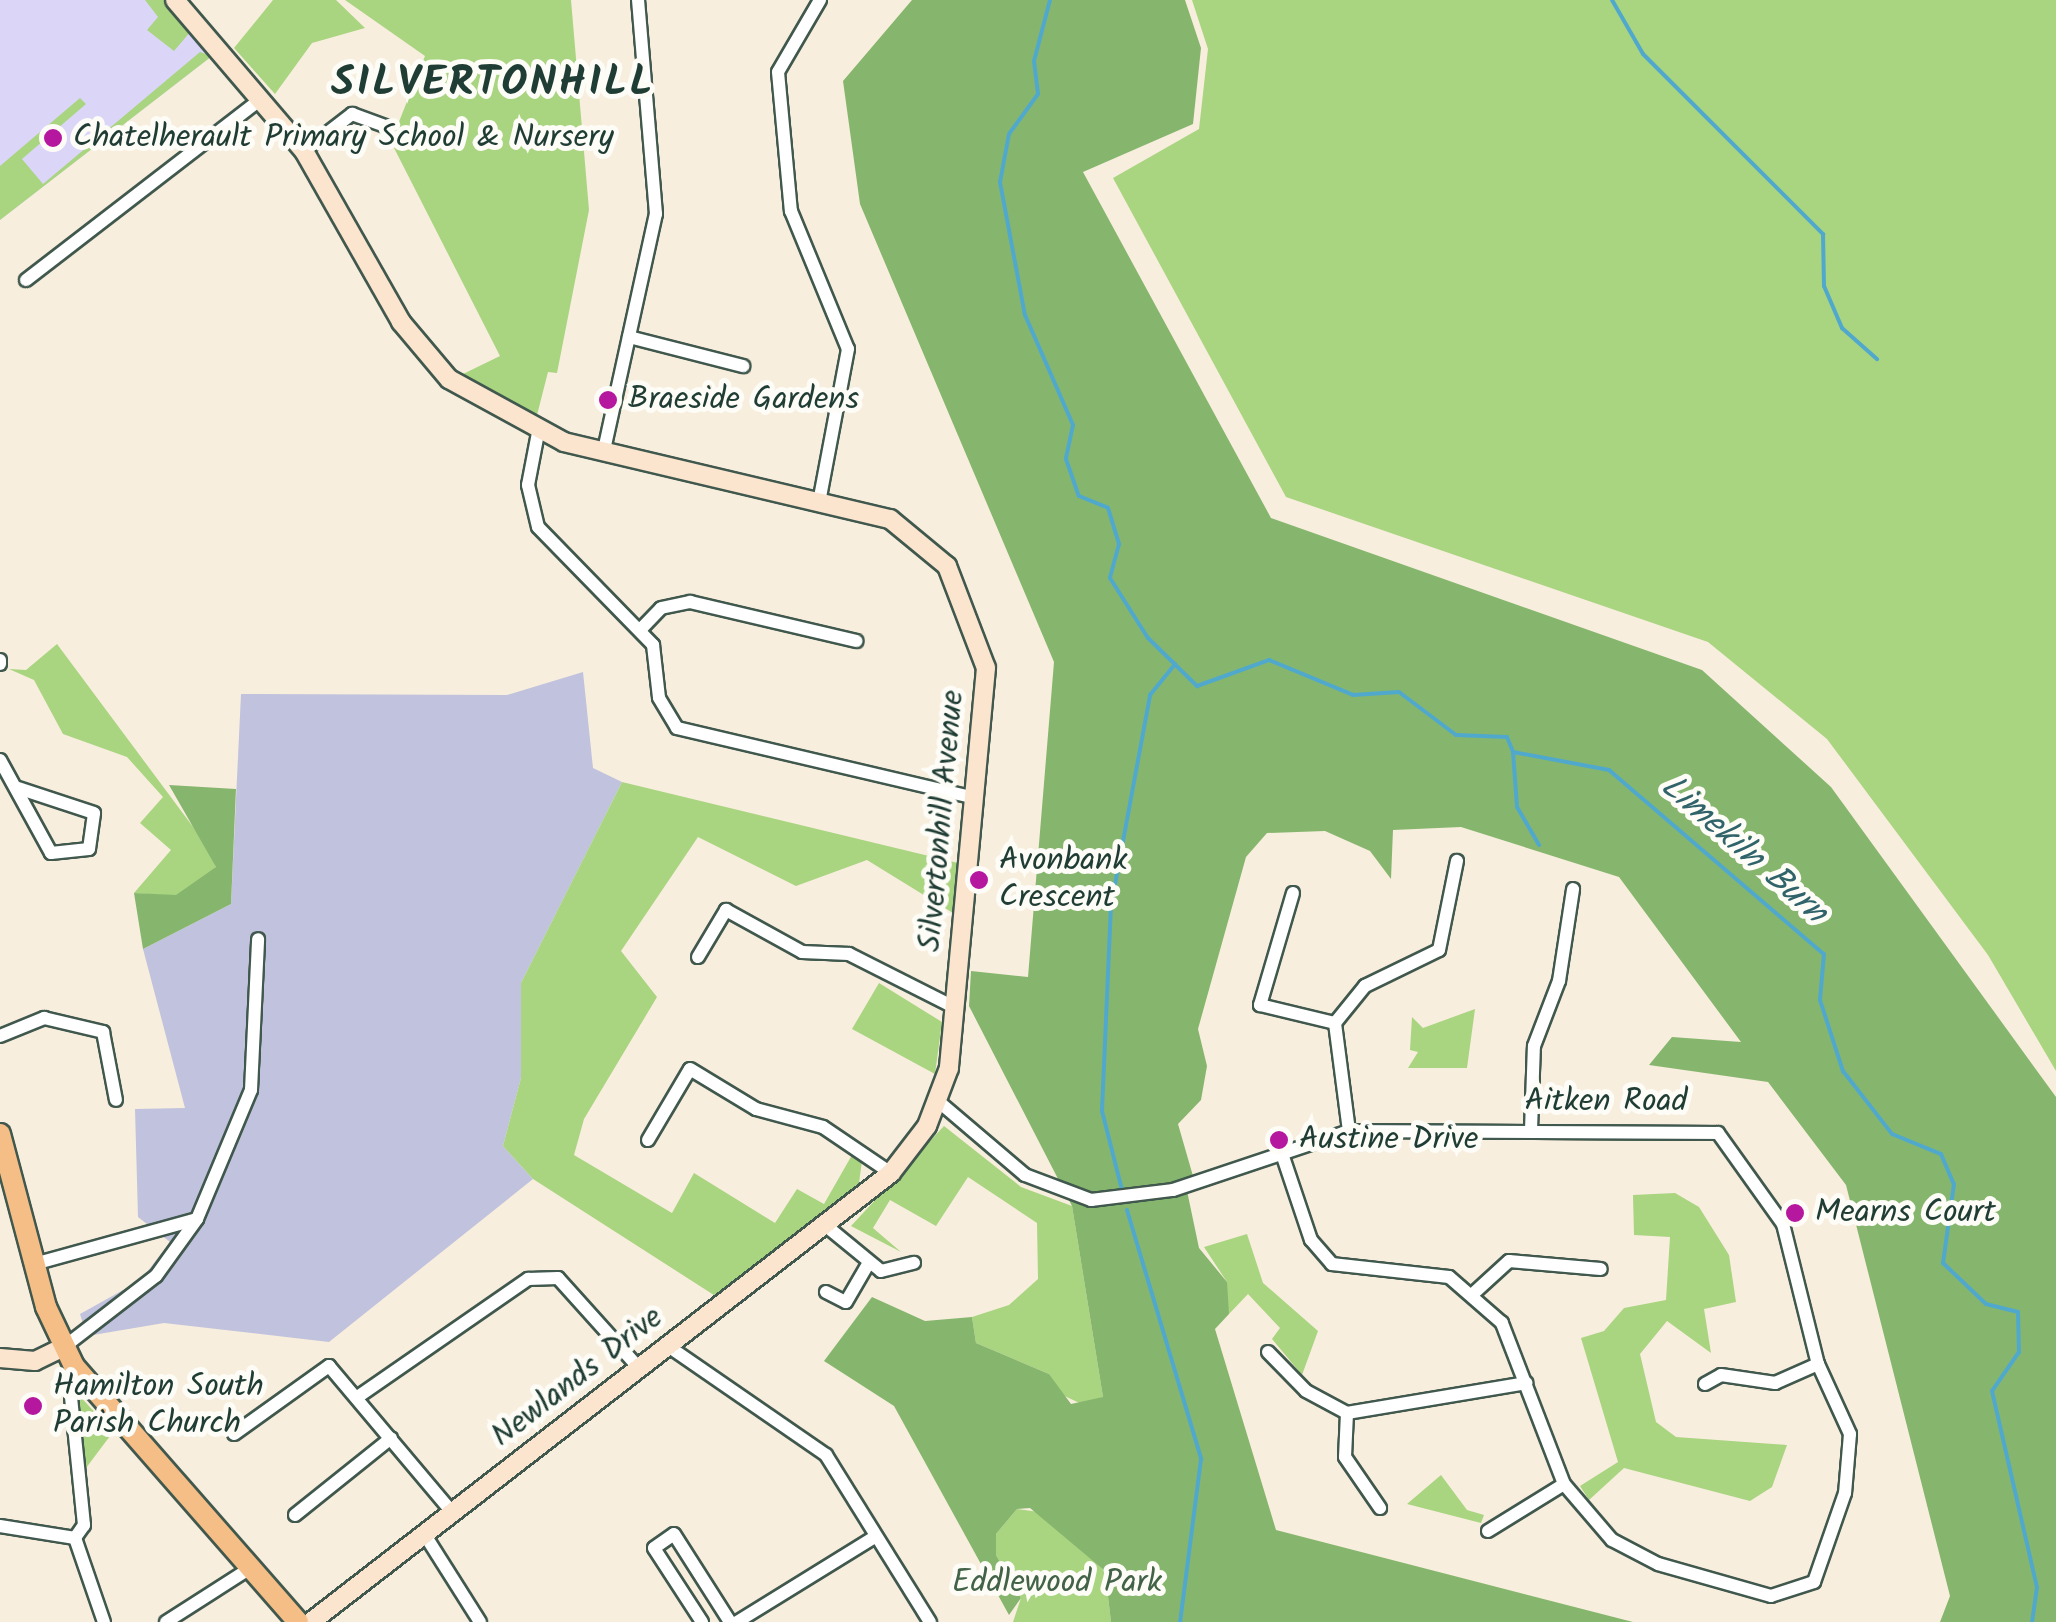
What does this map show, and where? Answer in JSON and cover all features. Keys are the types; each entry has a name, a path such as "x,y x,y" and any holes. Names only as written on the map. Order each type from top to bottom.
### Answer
{"main road":[{"path":"0,1134 34,1264 64,1347 298,1622"}],"street":[{"name":"Silvertonhill Avenue","path":"175,0 304,151 420,352 480,402 538,432 820,498 917,536 962,590 986,668 956,1008 938,1100 886,1177"},
{"path":"604,450 656,214 638,0"},
{"path":"820,0 778,72 791,211 848,349 820,498"},
{"path":"26,280 260,100"},
{"path":"304,151 352,114 387,127"},
{"path":"629,337 743,366"},
{"path":"538,432 528,485 538,527 640,630 659,662 665,714 694,737 976,798"},
{"path":"640,630 661,608 690,602 856,641"},
{"path":"0,760 51,853 90,849 94,814 18,788"},
{"path":"1349,1131 1335,1023 1365,986 1439,950 1457,861"},
{"path":"1531,1130 1534,1046 1560,981 1573,889"},
{"path":"1292,893 1260,1005 1335,1023"},
{"path":"698,957 726,910 802,952 849,954 956,1008"},
{"path":"0,1358 34,1360 64,1347 156,1276 198,1219 251,1090 258,940"},
{"path":"0,1036 44,1018 103,1032 116,1100"},
{"path":"648,1140 690,1069 756,1109 823,1126 886,1177"},
{"name":"Aitken Road","path":"938,1100 1025,1175 1091,1200 1173,1190 1349,1131 1700,1128 1731,1143 1788,1236 1818,1364 1854,1451 1824,1568 1800,1594 1770,1596 1634,1555 1564,1484"},
{"path":"1282,1154 1311,1240 1332,1264 1449,1277 1475,1292 1517,1346 1564,1484 1488,1531"},
{"name":"Newlands Drive","path":"312,1622 886,1177"},
{"path":"34,1264 198,1219"},
{"path":"825,1224 868,1264 895,1274 914,1263"},
{"path":"1475,1292 1509,1261 1601,1269"},
{"path":"826,1292 846,1302 868,1264"},
{"path":"358,1396 528,1279 558,1278 640,1369"},
{"path":"668,1346 826,1455 930,1622"},
{"path":"1268,1352 1306,1391 1347,1413 1527,1383"},
{"path":"1705,1384 1721,1375 1776,1383 1818,1364"},
{"path":"234,1434 319,1368 338,1372 453,1514"},
{"path":"70,1398 84,1526 74,1538"},
{"path":"1347,1413 1344,1457 1380,1508"},
{"path":"295,1515 391,1438"},
{"path":"0,1526 74,1538"},
{"path":"425,1534 480,1622"},
{"path":"702,1622 654,1548 674,1534 734,1622 760,1616 876,1536"},
{"path":"74,1538 104,1622"},
{"path":"166,1622 252,1567"}],"shaded area":[{"name":"Chatelherault Primary School & Nursery","path":"0,0 164,0 212,56 0,220"},
{"path":"583,672 593,768 622,782 521,983 521,1078 503,1146 533,1179 329,1342 164,1323 87,1336 80,1314 141,1280 170,1242 138,1217 135,1109 185,1108 143,949 231,904 241,694 507,695"}],"green space":[{"path":"145,0 164,0 191,31 174,51 147,30 158,17"},
{"path":"273,0 336,0 365,28 312,43 275,94 234,48"},
{"path":"345,0 571,0 589,210 557,373 548,372 536,419 461,375 500,356 391,142 425,56"},
{"path":"912,0 1185,0 1201,48 1193,124 1083,172 1271,518 1702,670 1831,787 2056,1097 2056,1622 1940,1622 1950,1596 1846,1185 1768,1082 1649,1065 1672,1037 1741,1042 1619,877 1461,827 1393,830 1391,879 1370,851 1325,831 1267,833 1246,857 1198,1029 1207,1066 1201,1100 1178,1124 1195,1183 1186,1186 1199,1248 1227,1282 1229,1314 1215,1329 1276,1530 1633,1622 1111,1622 1105,1571 1030,1508 1017,1509 996,1534 996,1555 1021,1598 1009,1615 894,1406 824,1361 872,1297 925,1321 972,1317 976,1343 1049,1374 1071,1404 1103,1397 1072,1206 969,1006 971,971 1028,977 1054,662 860,204 843,81"},
{"path":"1192,0 2056,0 2056,1071 1988,955 1827,739 1708,642 1286,497 1113,178 1199,129 1208,49"},
{"path":"200,52 212,56 0,220 0,166 80,98 86,104 22,159 43,184"},
{"path":"57,644 208,847 216,867 205,880 176,896 134,893 171,850 140,823 163,797 127,757 63,734 34,680 9,669 26,670"},
{"path":"622,782 958,863 953,913 867,860 796,886 698,837 621,951 657,997 584,1119 574,1155 672,1213 694,1173 775,1223 797,1189 824,1204 852,1155 862,1161 859,1183 717,1297 533,1179 503,1146 521,1078 521,983"},
{"path":"169,785 236,789 231,904 143,949 134,893 176,895 216,867"},
{"path":"879,983 942,1022 935,1074 852,1029"},
{"path":"1475,1009 1467,1068 1408,1068 1418,1052 1410,1050 1412,1017 1423,1028"},
{"path":"944,1126 1021,1187 1072,1206 1103,1397 1088,1407 1056,1392 1049,1374 976,1343 972,1317 1009,1305 1038,1279 1037,1223 968,1177 936,1226 890,1200 873,1228 901,1252 851,1226"},
{"path":"1675,1193 1699,1207 1729,1255 1736,1302 1704,1309 1711,1353 1667,1321 1640,1354 1656,1422 1676,1437 1787,1445 1772,1487 1750,1501 1624,1468 1589,1500 1580,1486 1618,1462 1581,1338 1604,1331 1624,1308 1666,1300 1670,1237 1634,1235 1633,1195"},
{"path":"1247,1234 1263,1283 1318,1331 1302,1375 1272,1339 1280,1328 1248,1294 1229,1314 1222,1299 1227,1282 1204,1247"},
{"path":"63,1378 113,1432 86,1468 77,1399"},
{"path":"1441,1475 1467,1510 1484,1515 1481,1523 1407,1504"},
{"name":"Eddlewood Park","path":"1017,1509 1039,1512 1105,1571 1111,1622 1013,1622 1021,1598 996,1555 996,1534"}],"waterway":[{"name":"Limekiln Burn","path":"1050,0 1034,61 1038,94 1009,134 1000,182 1025,315 1073,425 1066,459 1079,496 1108,508 1119,544 1110,578 1148,638 1197,686 1269,660 1353,695 1399,692 1456,735 1507,737 1513,752 1609,770 1824,954 1820,1000 1843,1071 1892,1134 1941,1154 1954,1184 1943,1263 1986,1304 2018,1312 2019,1352 1992,1391 2037,1587 2032,1622"},
{"path":"1612,0 1643,54 1823,234 1824,286 1842,328 1877,359"},
{"path":"1122,1190 1102,1111 1111,906 1150,695 1175,664"},
{"path":"1513,752 1517,807 1539,845"},
{"path":"1127,1210 1201,1459 1180,1622"}],"place":[{"name":"Chatelherault Primary School & Nursery","path":"53,138"},
{"name":"Braeside Gardens","path":"608,400"},
{"name":"Avonbank Crescent","path":"979,880"},
{"name":"Austine Drive","path":"1279,1140"},
{"name":"Mearns Court","path":"1795,1213"},
{"name":"Hamilton South Parish Church","path":"33,1406"}],"district":[{"name":"SILVERTONHILL","path":"493,84"}]}
